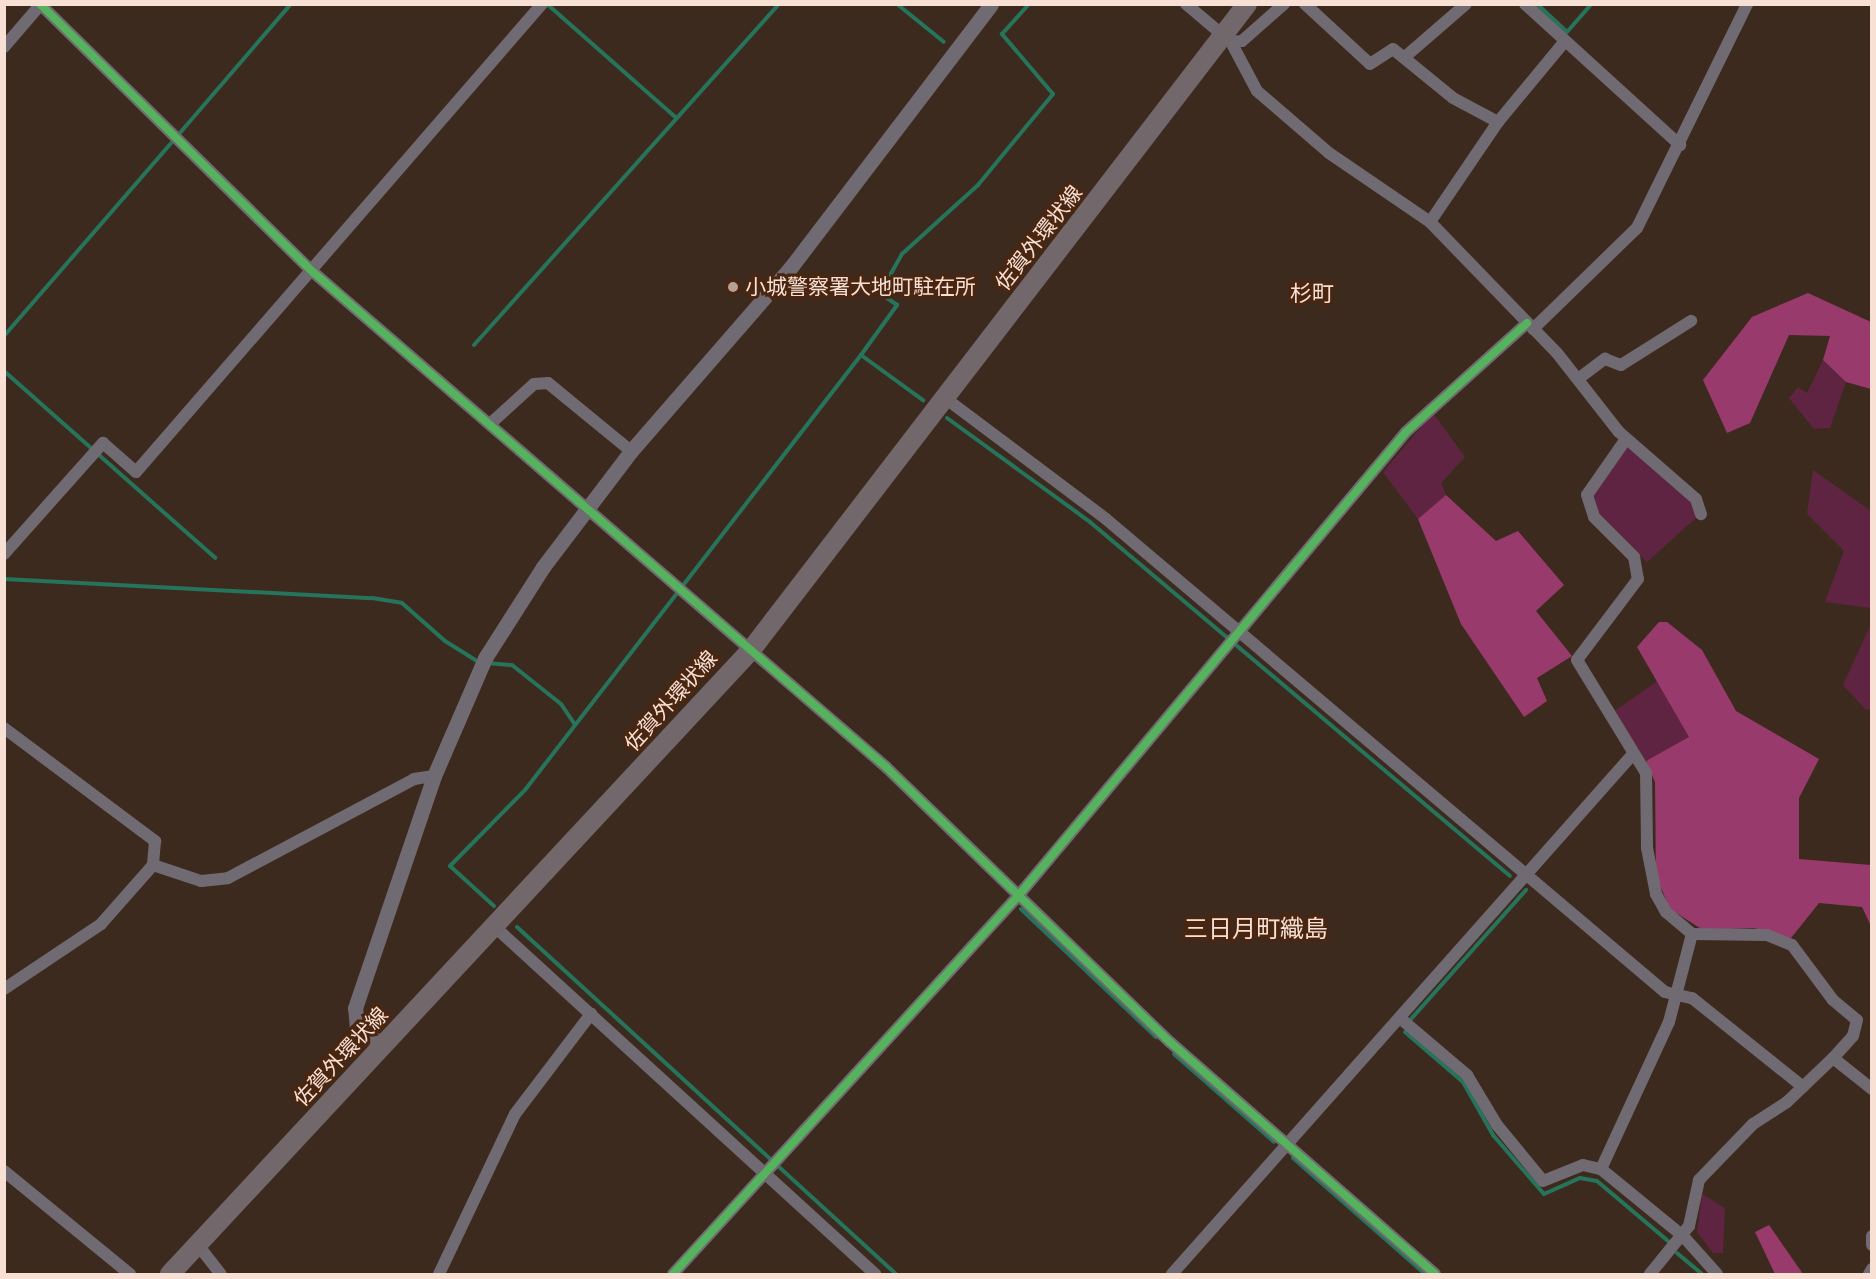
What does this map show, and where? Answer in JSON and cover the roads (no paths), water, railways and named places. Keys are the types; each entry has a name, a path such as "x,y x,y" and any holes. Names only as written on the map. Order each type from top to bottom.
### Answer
{"main road":[{"name":"佐賀外環状線","path":"170,1275 751,650 945,398 1228,38 1247,4"}],"street":[{"path":"384,1045 357,1029 355,1008 434,776 483,662 587,508 631,451 791,267 991,4"},
{"path":"1186,4 1228,38 1257,92 1329,153 1430,222 1578,378 1626,439 1677,479 1696,500 1701,514"},
{"path":"1228,38 1242,41 1284,4"},
{"path":"1305,4 1370,64 1393,49 1406,56 1453,98 1498,122"},
{"path":"1406,56 1466,4"},
{"path":"1525,4 1680,145"},
{"path":"673,1275 1019,895 1406,432 1626,242 1680,145 1747,4"},
{"path":"4,47 40,5 313,272 886,767 1170,1042 1290,1145 1435,1275"},
{"path":"4,554 103,442 136,472 313,272 540,6"},
{"path":"1430,222 1498,122 1565,41"},
{"path":"1578,378 1605,359 1621,365 1691,321"},
{"path":"490,424 534,384 548,383 631,451"},
{"path":"945,398 1106,519 1528,873 1665,992 1692,998 1803,1087"},
{"path":"1626,439 1587,495 1594,517 1634,557 1638,579 1577,660 1646,773 1650,797 1647,848 1656,894 1666,912 1692,934 1767,935 1792,945 1833,1000 1857,1020 1852,1036 1833,1058 1803,1087 1753,1124 1699,1180 1683,1236 1650,1275"},
{"path":"4,728 155,841 153,865 101,924 4,988"},
{"path":"1172,1275 1290,1145 1633,754"},
{"path":"153,865 201,881 228,878 414,779 434,776"},
{"path":"495,927 764,1176 875,1275"},
{"path":"1601,1169 1677,996 1692,934"},
{"path":"439,1275 515,1114 591,1014"},
{"path":"1401,1019 1467,1075 1497,1125 1543,1181 1583,1165 1601,1169 1683,1236 1717,1275"},
{"path":"1833,1058 1872,1089"},
{"path":"4,1171 130,1275"},
{"path":"1872,1236 1872,1245"},
{"path":"198,1245 221,1275"},
{"path":"1869,1275 1872,1269"}],"waterway":[{"path":"179,134 291,4"},
{"path":"547,4 675,117"},
{"path":"474,345 779,4"},
{"path":"897,4 944,42"},
{"path":"494,906 450,866 525,790 861,355 897,305 880,293 902,254 978,185 1053,94 1002,34 1029,4"},
{"path":"1537,4 1567,32 1591,4"},
{"path":"4,336 172,142"},
{"path":"861,355 923,400"},
{"path":"4,371 215,558"},
{"path":"947,418 1090,522 1510,876"},
{"path":"4,579 372,598 402,603 445,641 479,662"},
{"path":"487,663 512,665 561,704 575,725"},
{"path":"1411,1019 1526,890"},
{"path":"1021,909 1156,1037"},
{"path":"517,927 896,1274"},
{"path":"1405,1032 1463,1082 1493,1135 1544,1194 1580,1178 1597,1181 1668,1241"},
{"path":"1174,1054 1274,1142"},
{"path":"1293,1158 1425,1274"},
{"path":"1677,1253 1702,1274"}],"place":[{"name":"小城警察署大地町駐在所","path":"733,287"}],"district":[{"name":"杉町","path":"1312,294"},
{"name":"三日月町織島","path":"1256,930"}]}
